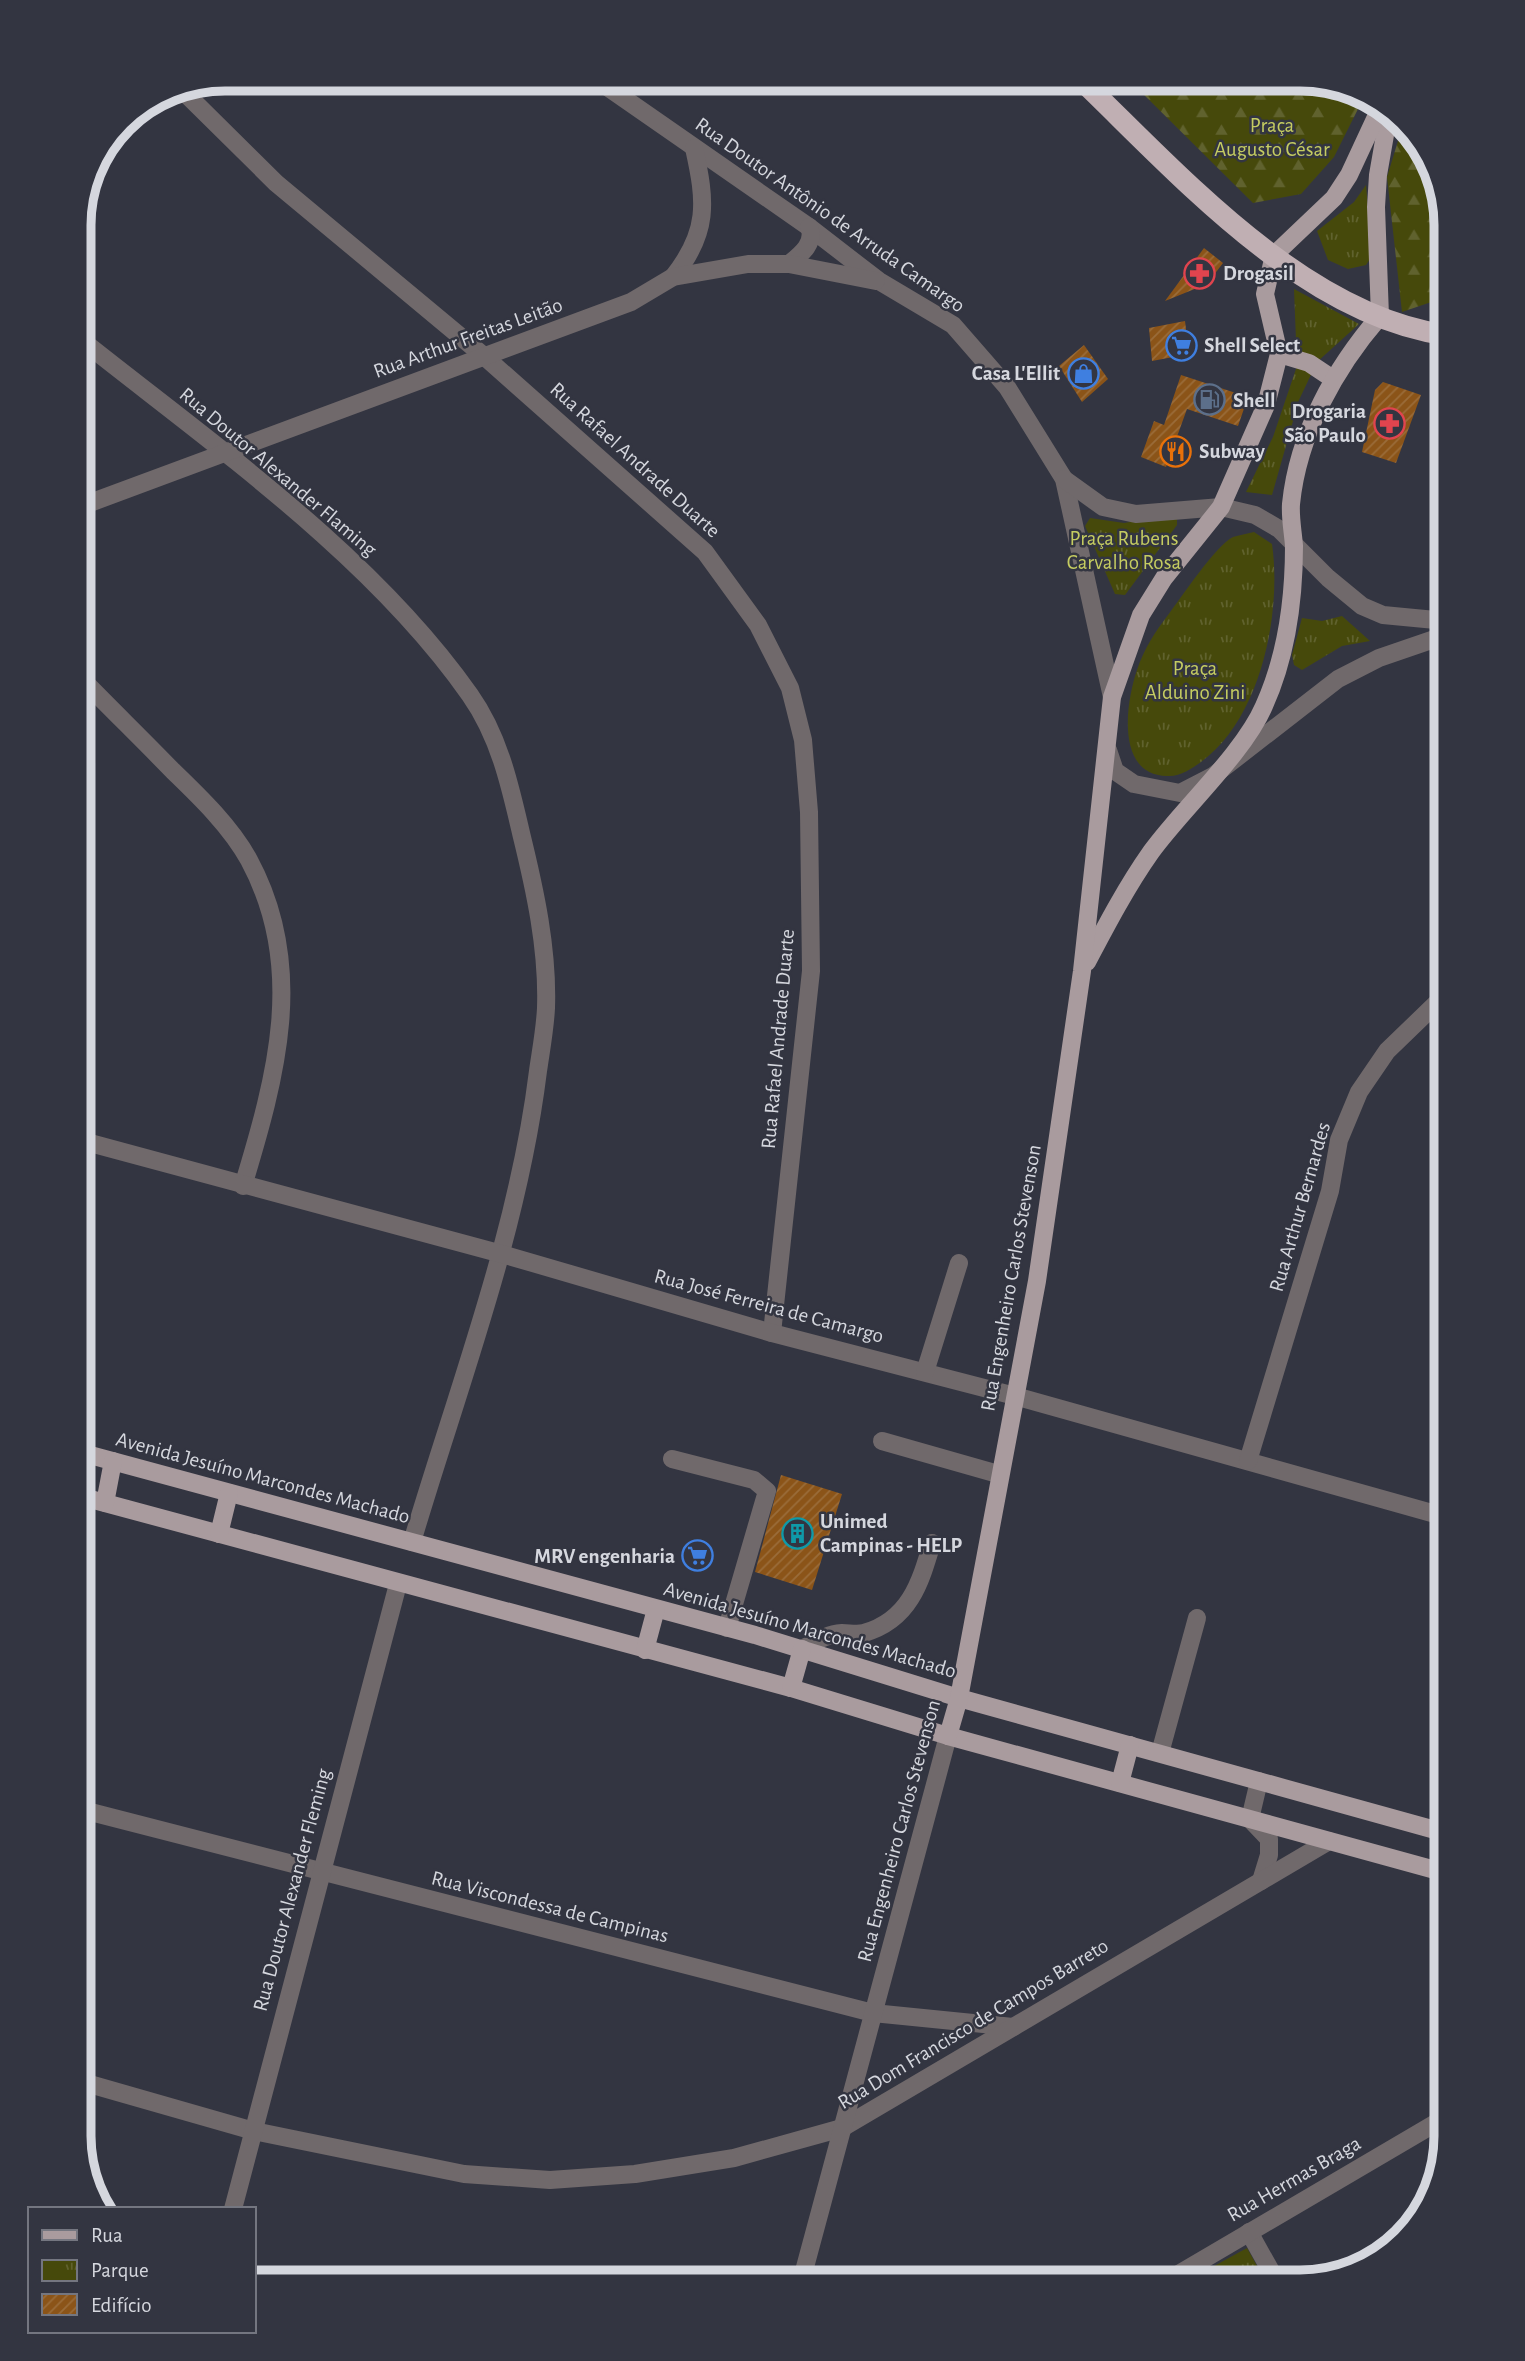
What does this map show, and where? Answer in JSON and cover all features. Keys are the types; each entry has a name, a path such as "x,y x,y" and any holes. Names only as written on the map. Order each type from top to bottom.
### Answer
{"highway":[{"path":"1093,91 1247,239 1331,293 1380,316 1434,332"}],"main road":[{"path":"1221,507 1266,405 1279,354 1265,294 1274,255 1334,198 1349,174 1376,116"},
{"path":"1294,544 1291,508 1294,482 1308,436 1334,379 1358,341 1380,316 1377,196 1387,123"},
{"path":"1279,354 1309,363 1334,379"},
{"name":"Rua Engenheiro Carlos Stevenson","path":"948,1735 959,1698 998,1474 1037,1281 1082,971 1108,750 1111,697 1141,615 1164,578 1221,507"},
{"name":"Rua Engenheiro Carlos Stevenson","path":"1082,971 1151,852 1263,709 1274,681 1292,607 1294,544"},
{"name":"Avenida Jesuíno Marcondes Machado","path":"91,1455 727,1628 959,1698 1434,1830"},
{"path":"105,1503 113,1461"},
{"path":"219,1534 229,1493"},
{"path":"91,1499 791,1688 948,1735 1434,1870"},
{"path":"645,1650 656,1609"},
{"path":"791,1688 802,1649"},
{"path":"1120,1783 1130,1745"}],"street":[{"name":"Rua Doutor Antônio de Arruda Camargo","path":"613,91 809,227 879,281 953,326 1007,387 1065,478 1103,507 1136,514 1221,507"},
{"name":"Rua Rafael Andrade Duarte","path":"189,97 275,183 485,357 705,552 758,625 790,688 803,740 809,811 811,971 772,1333"},
{"path":"673,277 691,254 703,221 703,188 694,148"},
{"path":"789,264 810,243 812,233 809,227"},
{"name":"Rua Arthur Freitas Leitão","path":"91,502 631,302 673,277 748,264 789,264 879,281"},
{"name":"Rua Doutor Alexander Flaming","path":"91,348 333,544 407,617 471,696 498,743 539,909 546,1007 532,1126 502,1254"},
{"name":"Rua Doutor Antônio de Arruda Camargo","path":"1065,478 1111,697"},
{"path":"1221,507 1270,522 1362,606 1383,615 1434,620"},
{"path":"1108,750 1115,771 1134,784 1180,793 1213,776 1338,678 1379,658 1434,639"},
{"path":"91,688 208,806 249,858 275,918 282,972 279,1045 243,1186"},
{"name":"Rua Arthur Bernardes","path":"1248,1461 1331,1191 1339,1140 1359,1092 1387,1051 1434,1006"},
{"name":"Rua José Ferreira de Camargo","path":"91,1143 502,1254 772,1333 1015,1396 1434,1514"},
{"path":"412,1542 502,1254"},
{"path":"925,1372 959,1263"},
{"path":"882,1441 998,1474"},
{"path":"672,1459 754,1480 766,1492 727,1628"},
{"path":"802,1649 820,1639 840,1633 862,1634 893,1619 909,1604 919,1588 932,1543"},
{"name":"Rua Doutor Alexander Fleming","path":"234,2207 320,1871 398,1584"},
{"path":"1160,1753 1197,1618"},
{"name":"Rua Engenheiro Carlos Stevenson","path":"804,2270 948,1735"},
{"path":"1259,1781 1250,1819 1269,1839 1269,1855 1261,1881"},
{"name":"Rua Viscondessa de Campinas","path":"91,1812 873,2013 1013,2027"},
{"name":"Rua Dom Francisco de Campos Barreto","path":"91,2084 254,2131 464,2174 550,2180 635,2174 734,2158 842,2128 1329,1841"},
{"name":"Rua Hermas Braga","path":"1185,2270 1434,2124"},
{"path":"1249,2232 1270,2270"}],"green space":[{"name":"Praça Augusto César","path":"1140,91 1308,91 1343,98 1360,105 1334,157 1301,194 1253,203"},
{"path":"1400,136 1420,166 1427,182 1434,225 1434,301 1402,312 1387,177"},
{"path":"1366,185 1372,256 1366,265 1348,269 1328,260 1317,231 1354,202"},
{"path":"1294,289 1359,324 1317,362 1299,400 1272,495 1246,492 1273,437 1297,366"},
{"name":"Praça Rubens Carvalho Rosa","path":"1177,515 1177,525 1125,595 1115,594 1085,526 1090,518 1124,523"},
{"name":"Praça Alduino Zini","path":"1254,532 1272,544 1274,601 1263,663 1252,692 1239,720 1222,743 1201,762 1176,775 1150,772 1139,764 1128,735 1133,684 1143,655 1163,621 1218,550 1233,537"},
{"path":"1342,616 1370,641 1342,646 1302,670 1294,665 1292,655 1302,618 1322,621"},
{"path":"1247,2248 1259,2270 1207,2270"}],"building":[{"name":"Drogasil","path":"1204,248 1223,263 1207,284 1165,301"},
{"path":"1185,321 1189,354 1152,361 1149,328"},
{"name":"Casa L'Ellit","path":"1084,345 1108,379 1082,402 1059,366"},
{"name":"Shell","path":"1181,375 1248,397 1238,426 1187,409 1166,467 1141,457 1154,421 1164,425"},
{"name":"Drogaria São Paulo","path":"1383,382 1421,395 1396,463 1362,452 1375,390"},
{"name":"Unimed Campinas - HELP","path":"781,1475 842,1494 812,1590 755,1572"}],"place":[{"name":"Drogasil","path":"1200,273"},
{"name":"Shell Select","path":"1181,345"},
{"name":"Casa L'Ellit","path":"1083,373"},
{"name":"Shell","path":"1210,400"},
{"name":"Drogaria São Paulo","path":"1389,423"},
{"name":"Subway","path":"1176,451"},
{"name":"Unimed Campinas - HELP","path":"797,1533"},
{"name":"MRV engenharia","path":"698,1556"}]}
